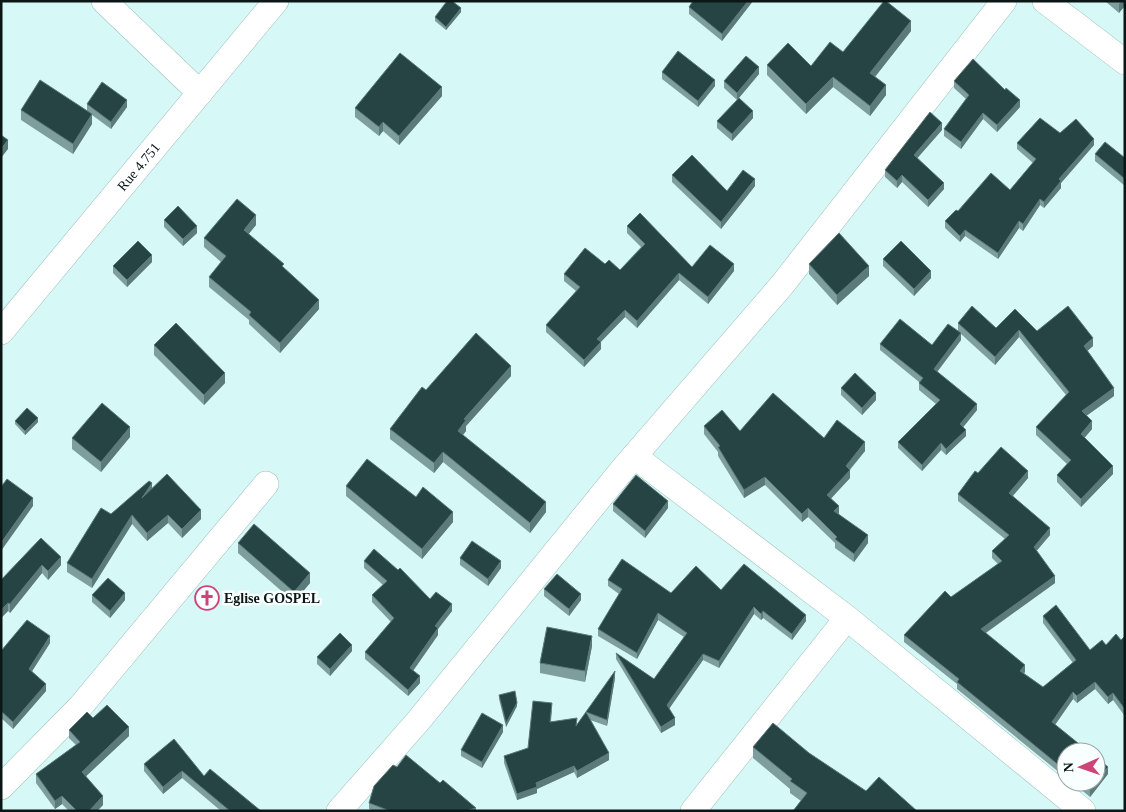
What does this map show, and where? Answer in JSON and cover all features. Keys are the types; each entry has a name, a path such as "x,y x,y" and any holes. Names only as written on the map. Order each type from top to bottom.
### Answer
{"street":[{"path":"104,1 200,93"},
{"name":"Rue 4.751","path":"1,332 276,1"},
{"path":"339,811 419,720 634,456 782,285 1004,1"},
{"path":"1045,1 1125,62"},
{"path":"634,456 847,618 1083,811"},
{"path":"1,787 80,707 266,484"},
{"path":"693,811 847,618"}],"building":[{"path":"447,1 452,1 461,8 446,27 435,17"},
{"path":"693,1 748,1 722,34 689,7"},
{"path":"884,1 911,21 870,73 886,85 870,106 833,77 806,104 767,65 788,43 811,66 830,42 843,52"},
{"path":"678,51 715,80 698,101 662,72"},
{"path":"400,53 442,87 399,136 383,122 379,127 355,108"},
{"path":"746,56 759,67 737,93 724,81"},
{"path":"973,59 1005,90 1006,88 1020,100 997,125 983,113 961,142 944,129 969,95 954,81"},
{"path":"40,80 92,114 73,144 21,110"},
{"path":"102,82 127,100 111,122 87,104"},
{"path":"739,98 753,111 732,134 717,121"},
{"path":"930,112 942,123 914,155 944,183 928,200 902,175 897,181 885,170"},
{"path":"1040,118 1060,133 1076,119 1094,139 1059,179 1061,181 1044,202 1040,199 1023,224 1019,221 998,253 965,230 960,236 945,221 956,210 958,211 991,173 1010,190 1036,159 1017,143"},
{"path":"1,135 8,140 1,149"},
{"path":"1105,142 1125,158 1125,179 1095,154"},
{"path":"692,155 727,191 743,170 755,179 721,222 672,175"},
{"path":"237,199 256,215 244,230 284,264 282,266 319,300 280,343 249,315 251,312 209,277 226,256 204,238"},
{"path":"178,206 197,226 183,239 164,220"},
{"path":"640,213 692,267 710,245 734,264 708,297 679,273 637,321 625,310 597,339 601,342 584,360 546,325 580,287 564,274 585,248 605,264 609,260 620,270 645,244 627,226"},
{"path":"839,233 869,266 837,295 809,264"},
{"path":"138,241 152,255 127,280 113,266"},
{"path":"901,241 931,271 914,289 883,259"},
{"path":"972,306 996,328 1015,309 1037,331 1068,306 1093,338 1084,346 1114,388 1082,411 1092,421 1081,434 1113,466 1081,499 1057,475 1071,460 1036,427 1069,392 1019,330 995,357 958,323"},
{"path":"900,319 932,345 948,324 961,333 934,369 977,404 960,424 966,430 946,449 941,443 922,465 898,442 940,400 919,383 923,378 880,344"},
{"path":"176,323 225,373 204,395 154,345"},
{"path":"476,333 511,366 464,419 466,420 458,431 546,502 530,523 443,452 434,463 390,429 422,387 426,390"},
{"path":"855,373 876,393 862,408 841,388"},
{"path":"773,393 824,438 837,420 865,442 846,466 850,470 827,495 839,506 834,511 868,535 854,554 835,539 837,537 808,508 802,514 765,477 744,490 718,447 720,446 704,426 722,410 740,431"},
{"path":"102,403 130,427 101,462 72,438"},
{"path":"27,408 38,418 25,431 15,421"},
{"path":"1001,447 1028,471 1009,493 1050,528 1034,547 1055,576 981,629 1025,665 1020,671 1043,687 1076,660 1043,616 1056,605 1090,650 1102,640 1106,645 1116,634 1121,640 1125,636 1125,707 1113,693 1108,697 1095,682 1077,696 1073,692 1052,722 1077,742 1056,742 1056,763 957,682 959,679 904,635 945,591 951,597 1002,561 992,551 1009,535 958,494 975,471 978,473"},
{"path":"367,459 416,497 423,487 453,512 422,549 346,486"},
{"path":"167,474 201,510 182,529 168,515 147,533 132,515 92,579 67,563 101,508 111,514 149,481 152,483 142,498"},
{"path":"636,475 668,501 645,531 613,504"},
{"path":"7,479 33,498 1,543 1,487"},
{"path":"254,524 310,573 294,592 238,543"},
{"path":"41,538 61,557 48,571 42,565 10,604 8,603 1,610 1,580"},
{"path":"472,541 501,561 488,579 460,558"},
{"path":"374,549 398,570 400,568 430,599 436,592 452,604 435,626 438,628 410,668 420,676 408,690 365,652 394,618 372,595 387,581 364,561"},
{"path":"622,559 671,593 696,566 721,590 744,564 806,615 792,634 763,611 761,614 754,607 719,661 703,654 667,705 675,718 661,727 616,653 654,679 687,633 658,613 637,653 598,629 622,589 608,580"},
{"path":"557,574 581,594 569,609 544,589"},
{"path":"108,578 125,593 110,611 92,595"},
{"path":"27,620 50,636 29,669 46,684 13,722 1,711 1,651"},
{"path":"547,627 592,636 585,671 540,663"},
{"path":"340,633 352,645 330,669 317,657"},
{"path":"615,671 607,720 586,712 609,753 577,771 574,766 536,783 537,787 517,794 504,756 528,748 533,701 552,703 550,722 577,718 576,726"},
{"path":"515,691 517,703 506,723 499,695"},
{"path":"107,705 129,727 82,772 103,796 89,811 77,811 62,796 55,801 36,774 80,742 69,730 87,712 93,718"},
{"path":"482,713 503,725 482,762 461,750"},
{"path":"773,723 809,753 866,791 879,777 917,811 793,811 807,793 790,781 792,779 753,747"},
{"path":"174,739 204,776 210,769 261,811 230,811 182,771 163,787 144,764"},
{"path":"406,755 440,783 443,780 476,808 470,811 390,811 369,803 374,786 393,765 397,767"}],"place":[{"name":"Eglise GOSPEL","path":"207,598"}]}
